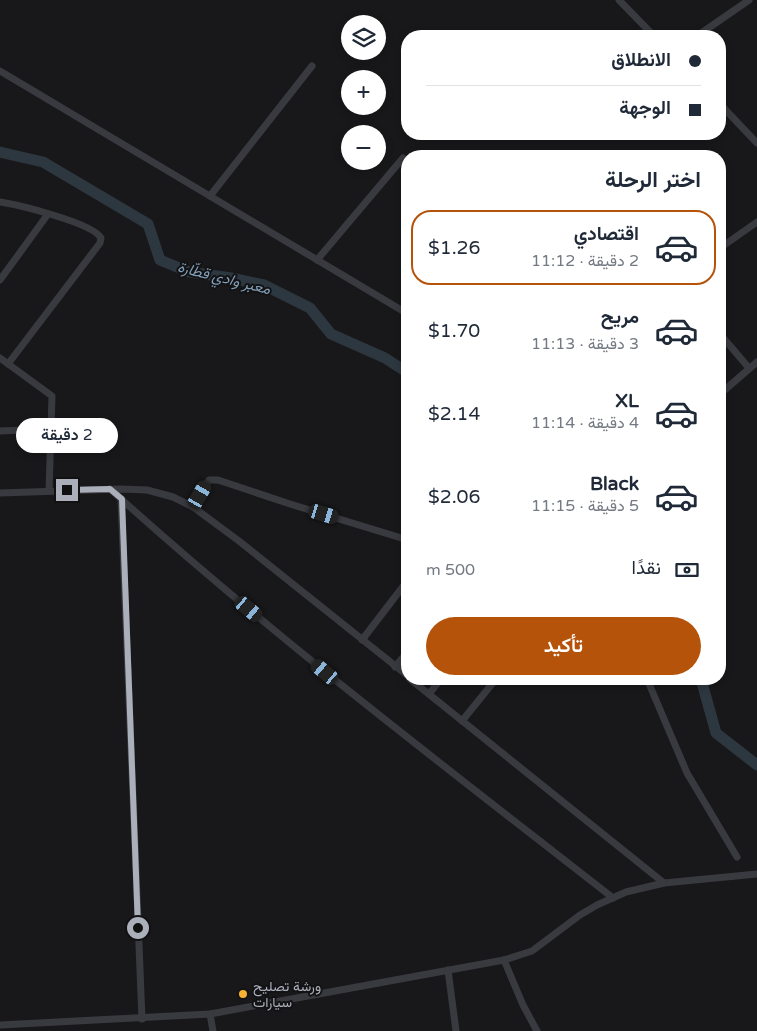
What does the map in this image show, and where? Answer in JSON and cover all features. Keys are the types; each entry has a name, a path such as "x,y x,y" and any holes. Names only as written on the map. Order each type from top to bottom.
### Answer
{"street":[{"path":"619,0 648,30"},
{"path":"706,30 748,0"},
{"path":"210,196 312,66"},
{"path":"0,71 401,310"},
{"path":"726,110 757,143"},
{"path":"317,260 401,160"},
{"path":"0,202 79,224 99,234 102,238 8,364"},
{"path":"0,280 48,214"},
{"path":"726,244 757,222"},
{"path":"726,341 749,368"},
{"path":"0,358 52,394 49,491"},
{"path":"726,389 757,362"},
{"path":"0,432 51,429"},
{"path":"193,507 209,480 218,480 401,538"},
{"path":"110,489 159,533 325,672 613,898"},
{"path":"0,493 139,489 173,497 193,507 239,541 401,672"},
{"path":"122,499 142,1018"},
{"path":"362,640 401,589"},
{"path":"395,667 401,660"},
{"path":"418,685 664,883"},
{"path":"429,694 436,685"},
{"path":"462,721 491,685"},
{"path":"650,685 687,773 737,857"},
{"path":"0,1025 210,1014 504,960 532,951 580,915 613,898 642,887 664,883 757,874"},
{"path":"504,960 523,1005 537,1031"},
{"path":"448,970 456,1031"},
{"path":"210,1014 213,1031"}],"waterway":[{"name":"معبر وادي قطّارة","path":"0,152 43,162 148,224 160,260 189,272 264,285 310,308 331,334 385,358 401,368"},
{"name":"معبر وادي قطّارة","path":"703,685 716,733 757,765"}],"place":[{"name":"ورشة تصليح سيارات","path":"243,994"}],"route":[{"path":"67,490 110,489 122,499 138,928"}]}
